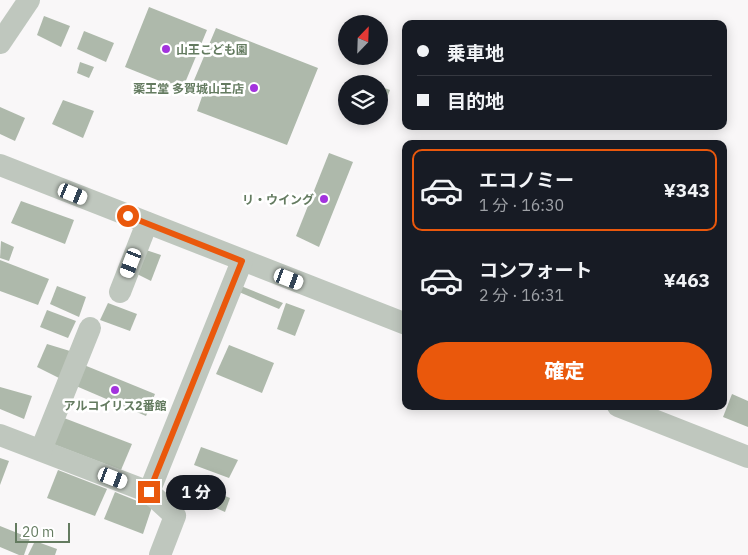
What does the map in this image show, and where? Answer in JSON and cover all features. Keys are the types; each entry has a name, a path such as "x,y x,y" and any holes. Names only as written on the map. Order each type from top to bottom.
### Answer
{"street":[{"path":"0,43 29,0"},
{"path":"0,166 402,322"},
{"path":"120,292 147,223"},
{"path":"149,492 242,261"},
{"path":"41,450 90,328"},
{"path":"628,410 748,457"},
{"path":"0,435 149,492 175,516 160,555"}],"building":[{"name":"山王こども園","path":"149,7 207,30 182,90 125,67"},
{"path":"44,16 70,26 61,47 37,35"},
{"name":"薬王堂 多賀城山王店","path":"216,28 318,68 287,145 197,111 204,91 192,85"},
{"path":"84,31 114,43 106,62 77,49"},
{"path":"80,62 94,67 89,78 77,73"},
{"path":"63,100 94,111 83,138 52,124"},
{"path":"0,107 25,118 15,141 0,134"},
{"name":"リ・ウイング","path":"329,153 353,162 319,247 296,236"},
{"path":"21,201 74,220 65,244 11,223"},
{"path":"1,241 14,247 9,261 0,258"},
{"path":"143,249 161,255 151,281 133,272"},
{"path":"0,260 49,279 38,305 0,291"},
{"path":"57,286 86,297 79,317 50,304"},
{"path":"241,286 283,303 279,309 239,292"},
{"path":"108,303 137,314 130,331 100,320"},
{"path":"286,303 305,310 295,336 277,329"},
{"path":"47,310 76,321 68,338 40,327"},
{"path":"47,344 70,351 59,378 37,367"},
{"path":"229,345 274,363 262,393 216,374"},
{"name":"アルコイリス2番館","path":"84,365 155,394 146,416 76,386"},
{"path":"0,387 32,396 24,419 0,409"},
{"path":"732,394 748,401 748,427 723,417"},
{"path":"64,418 132,444 121,470 53,444"},
{"path":"201,447 238,460 229,478 194,465"},
{"path":"0,458 9,461 0,485"},
{"path":"58,470 107,489 95,516 47,498"},
{"path":"178,477 230,498 225,512 173,489"},
{"path":"115,492 152,507 143,534 104,519"},
{"path":"0,526 30,538 24,555 19,555 0,547"},
{"path":"35,541 57,549 55,555 28,555"}],"place":[{"name":"山王こども園","path":"166,49"},
{"name":"薬王堂 多賀城山王店","path":"254,88"},
{"name":"リ・ウイング","path":"324,199"},
{"name":"アルコイリス2番館","path":"115,390"}],"route":[{"path":"128,216 242,261 149,492"}]}
